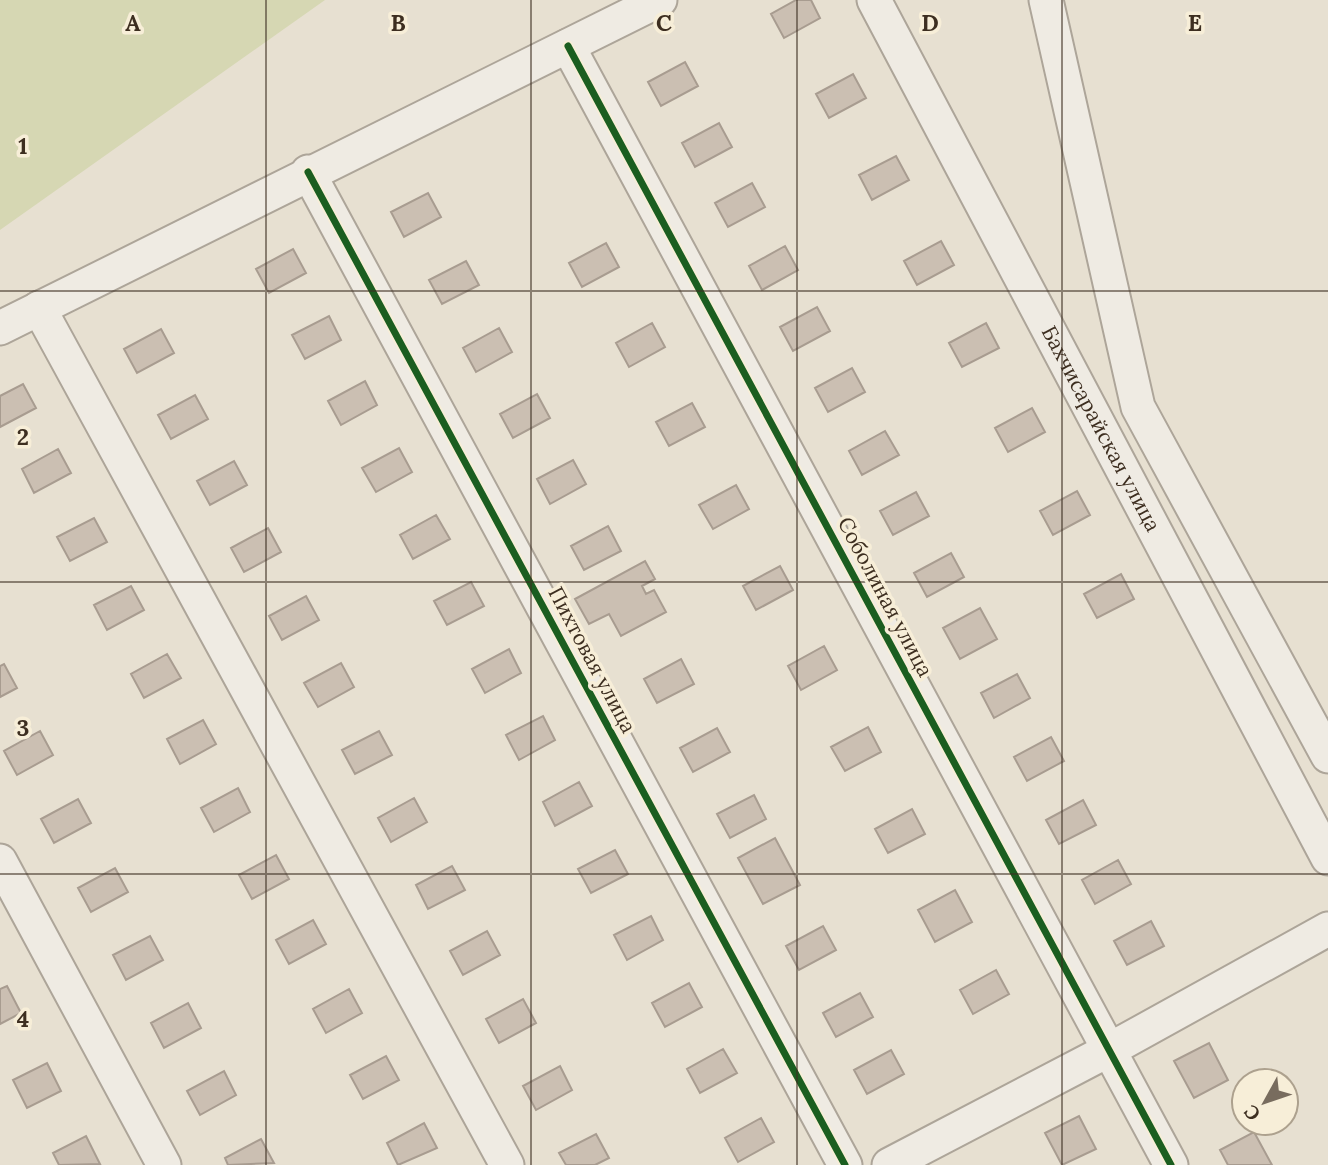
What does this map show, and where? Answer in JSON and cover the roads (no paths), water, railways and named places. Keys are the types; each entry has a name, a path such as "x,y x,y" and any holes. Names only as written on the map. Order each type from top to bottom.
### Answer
{"street":[{"path":"0,328 308,172 660,0"},
{"name":"Бахчисарайская улица","path":"874,0 1328,858"},
{"path":"1046,0 1138,407 1328,756"},
{"name":"Соболиная улица","path":"568,46 1171,1165"},
{"name":"Пихтовая улица","path":"308,172 845,1165"},
{"path":"39,308 507,1165"},
{"path":"0,861 164,1165"},
{"path":"889,1165 1109,1050 1328,929"}]}
